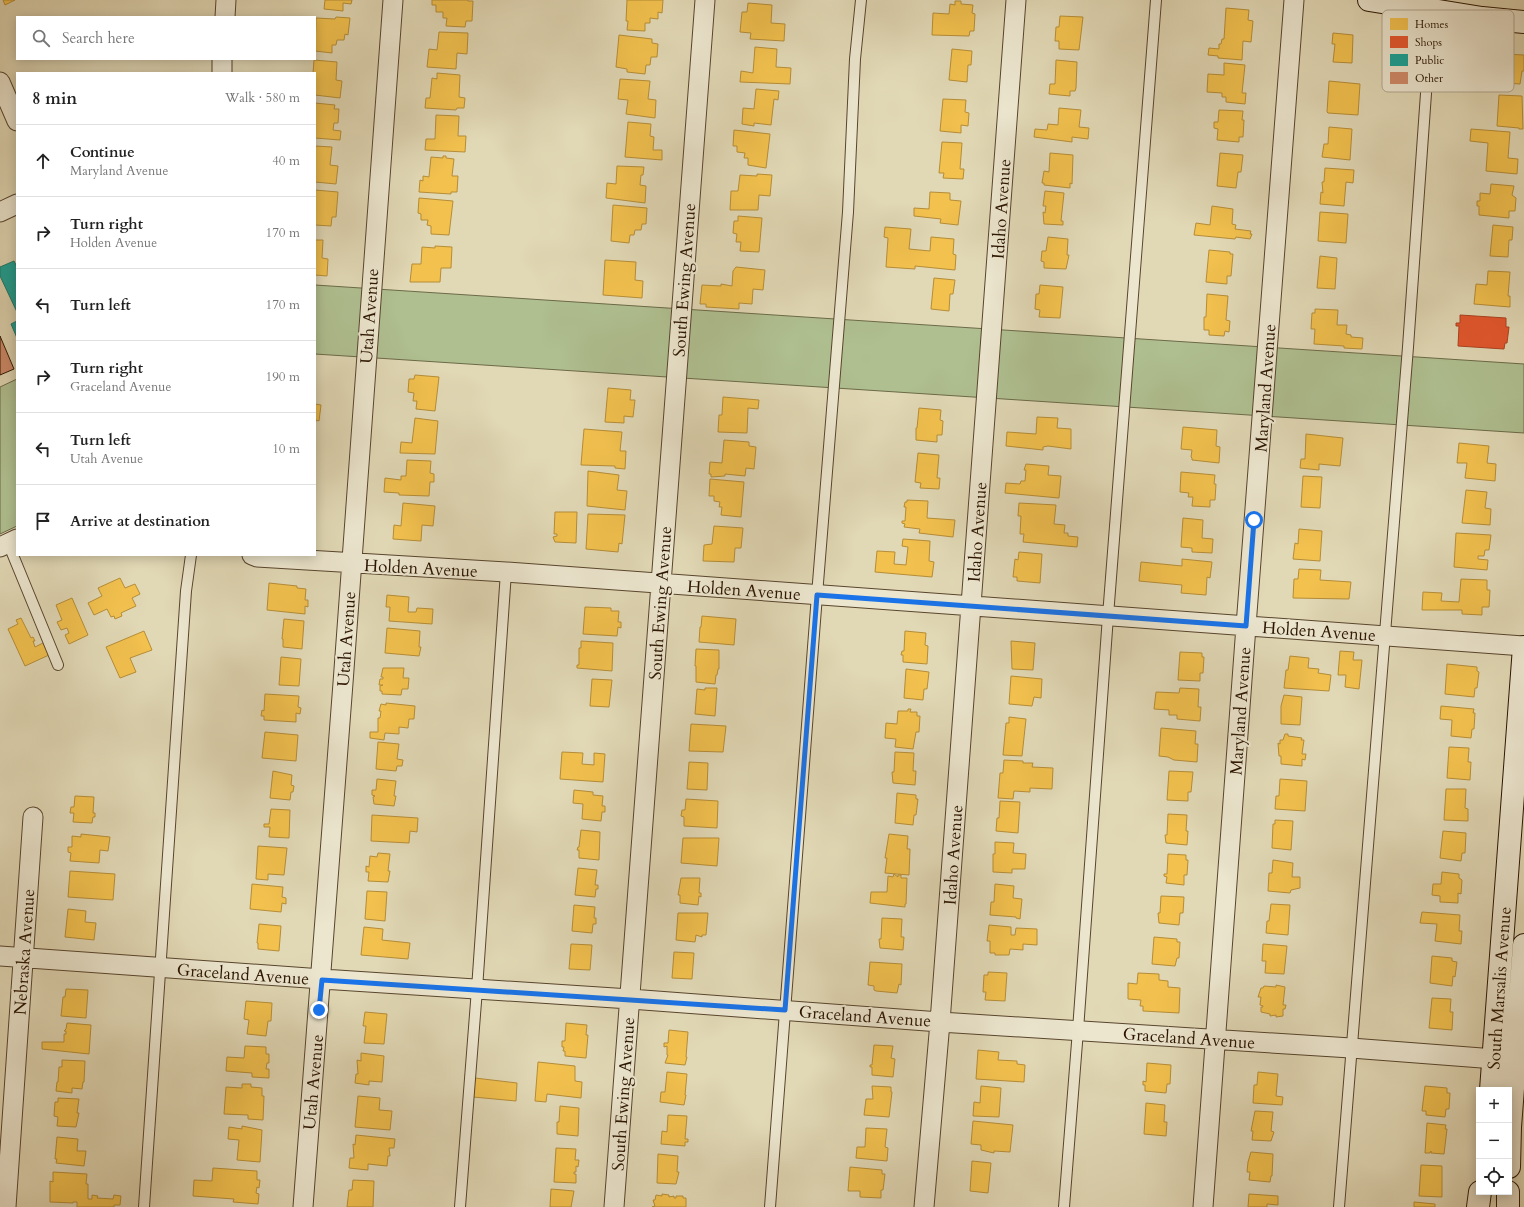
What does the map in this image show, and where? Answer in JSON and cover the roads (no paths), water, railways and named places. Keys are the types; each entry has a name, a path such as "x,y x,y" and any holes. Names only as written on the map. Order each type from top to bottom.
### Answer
{"main road":[{"path":"1369,0 1432,5 1459,10"},
{"path":"1514,20 1524,22"},
{"name":"South Marsalis Avenue","path":"1491,1087 1524,646"},
{"name":"South Marsalis Avenue","path":"1509,1159 1524,945"},
{"path":"1478,1207 1480,1195"},
{"path":"1508,1195 1508,1207"}],"street":[{"path":"225,16 226,0"},
{"name":"Utah Avenue","path":"303,1207 322,980 369,312 393,0"},
{"name":"South Ewing Avenue","path":"614,1207 705,0"},
{"name":"Idaho Avenue","path":"924,1207 940,1022 1016,0"},
{"name":"Maryland Avenue","path":"1203,1207 1294,0"},
{"path":"222,60 222,72"},
{"path":"0,82 16,119"},
{"path":"0,212 16,204"},
{"name":"Holden Avenue","path":"254,556 352,564 506,572 1524,646"},
{"name":"Nebraska Avenue","path":"6,1207 33,817"},
{"name":"Graceland Avenue","path":"0,956 322,980 630,999 940,1022 1515,1060"}],"lane":[{"path":"770,1207 848,212 856,59 861,0"},
{"path":"1064,1207 1156,0"},
{"path":"1339,1207 1385,636 1426,92"},
{"path":"8,543 58,665"},
{"path":"144,1207 186,591 191,556"},
{"path":"460,1207 477,989 506,572"}]}
